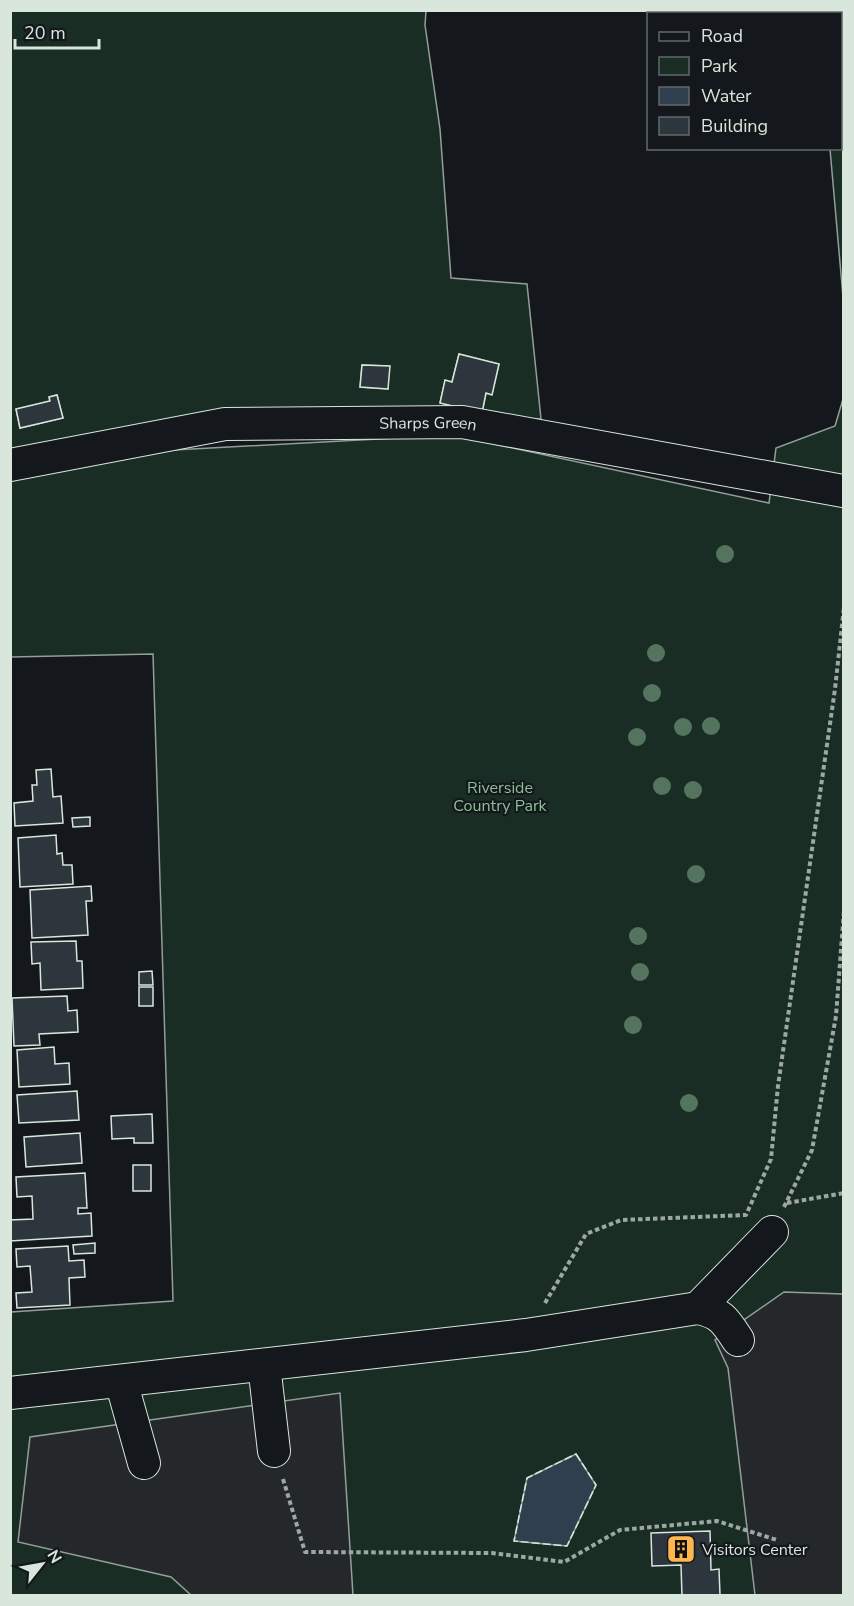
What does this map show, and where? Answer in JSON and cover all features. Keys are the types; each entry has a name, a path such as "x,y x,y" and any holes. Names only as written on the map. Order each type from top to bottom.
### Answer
{"street":[{"name":"Sharps Green","path":"10,465 225,424 462,422 843,491"},
{"path":"698,1308 772,1232"},
{"path":"10,1394 526,1335 698,1308 714,1312 728,1324 738,1340"},
{"path":"264,1365 274,1451"},
{"path":"121,1381 144,1463"}],"path":[{"path":"526,1335 586,1234 621,1220 746,1215 771,1160 778,1086 835,689 843,607"},
{"path":"843,910 836,1016 812,1150 786,1203 843,1192"},
{"path":"274,1451 305,1552 492,1553 564,1562 620,1530 717,1521 777,1540"}],"green space":[{"path":"10,11 426,11 425,25 440,129 451,278 527,284 541,419 358,412 11,456","holes":["459,354 499,364 492,394 486,393 482,413 440,403 445,381 452,382","362,365 389,366 388,389 360,387","57,395 63,418 20,428 16,409 50,401 49,397"]},
{"path":"843,11 843,297 830,150 842,150 842,12 817,12"},
{"name":"Riverside Country Park","path":"843,399 843,1595 11,1595 11,1312 173,1301 153,654 11,657 10,480 137,452 452,435 769,503 776,448 835,426"}],"shaded area":[{"path":"784,1292 843,1294 843,1595 755,1595 728,1368 715,1340"},
{"path":"340,1393 353,1595 191,1595 171,1577 18,1542 30,1437"}],"water":[{"path":"576,1454 596,1485 567,1546 514,1541 527,1478"}],"building":[{"path":"459,354 499,364 492,395 486,393 482,413 440,403 445,380 452,382"},
{"path":"362,365 390,366 388,389 360,387"},
{"path":"57,395 63,418 20,428 16,409 50,401 49,397"},
{"path":"51,769 53,797 61,796 63,823 15,826 14,803 33,801 32,785 37,785 36,770"},
{"path":"90,817 90,826 73,827 72,818"},
{"path":"56,835 57,854 62,853 63,865 72,865 73,884 20,887 18,838"},
{"path":"91,886 92,901 86,901 88,935 32,938 30,890"},
{"path":"76,941 77,961 82,961 83,988 41,990 40,963 32,964 31,942"},
{"path":"152,971 153,985 139,985 139,972"},
{"path":"139,987 153,987 153,1006 139,1006"},
{"path":"67,996 68,1011 77,1010 78,1032 39,1034 40,1045 14,1046 12,998"},
{"path":"54,1047 55,1064 69,1063 70,1084 19,1087 17,1050"},
{"path":"77,1091 79,1120 19,1123 17,1095"},
{"path":"152,1114 153,1143 134,1143 134,1138 112,1139 111,1116"},
{"path":"80,1133 82,1163 26,1167 24,1137"},
{"path":"133,1165 151,1165 151,1191 133,1191"},
{"path":"85,1173 87,1208 78,1208 78,1214 91,1213 92,1236 10,1241 10,1220 33,1219 32,1196 17,1197 16,1177"},
{"path":"95,1243 95,1253 74,1254 73,1245"},
{"path":"68,1246 69,1261 84,1260 85,1277 69,1278 70,1305 17,1308 16,1293 32,1292 30,1266 17,1267 16,1249"},
{"name":"Visitors Center","path":"710,1531 711,1570 719,1569 720,1595 682,1596 681,1565 652,1566 651,1533"}],"fence":[{"path":"576,1454 596,1485 567,1546 514,1541 527,1478 576,1454"}],"place":[{"name":"Visitors Center","path":"681,1549"}]}
